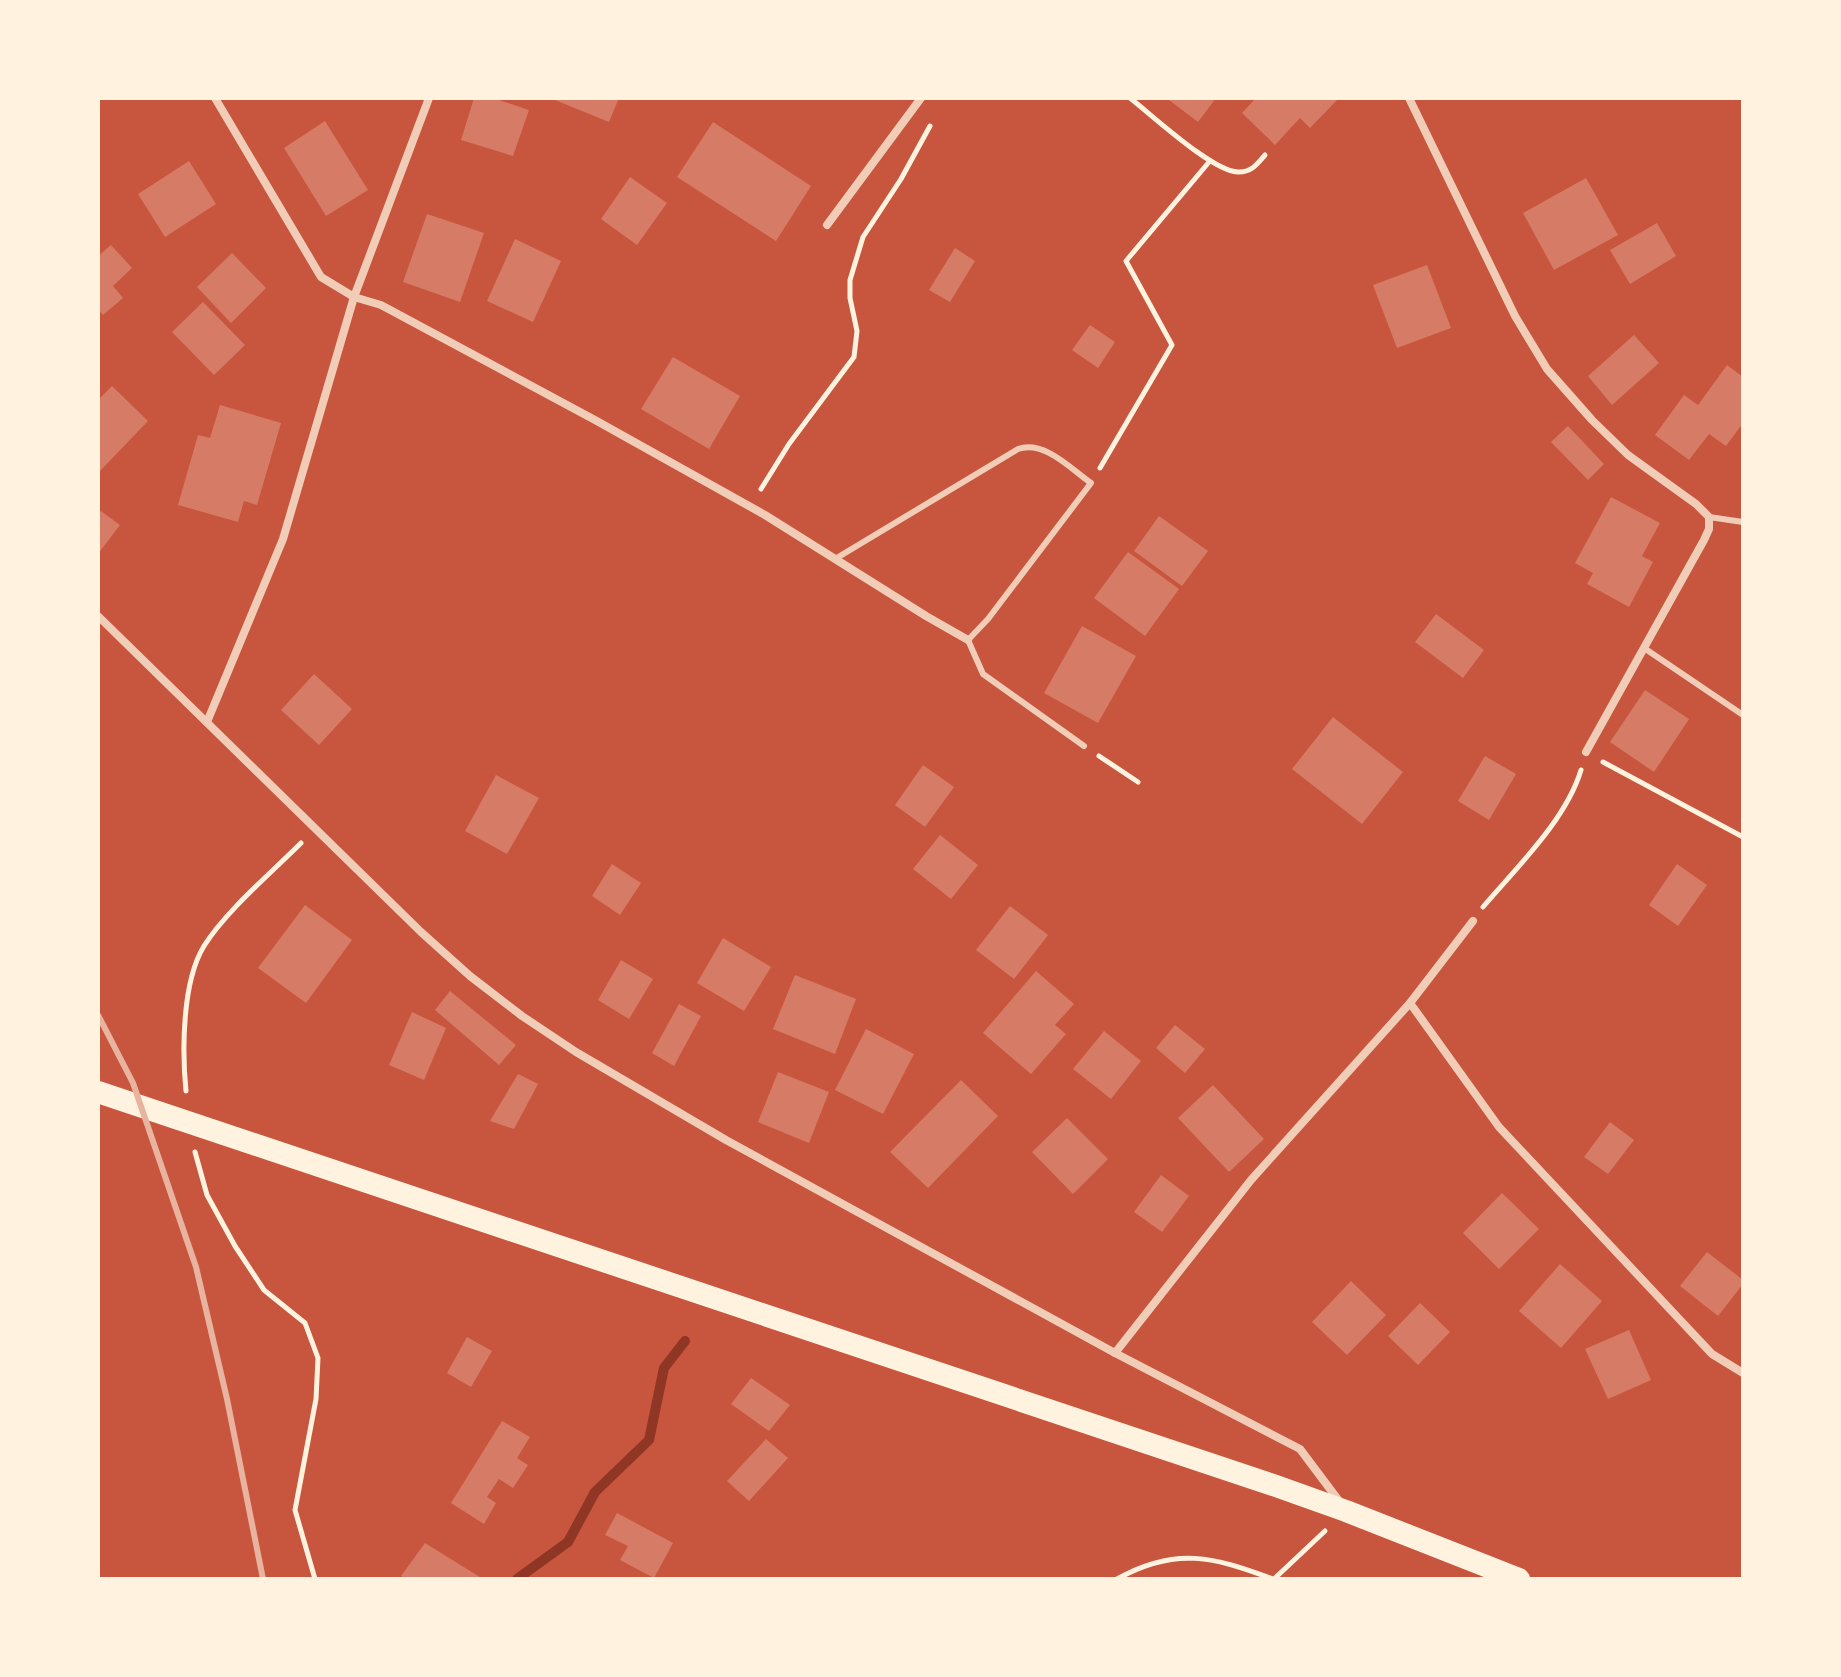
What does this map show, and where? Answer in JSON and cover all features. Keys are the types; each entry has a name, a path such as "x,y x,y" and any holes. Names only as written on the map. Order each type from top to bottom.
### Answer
{"highway":[{"path":"98,1092 1346,1511 1519,1579"}],"street":[{"path":"215,98 321,277 354,297 381,305 750,507 968,640"},
{"path":"207,722 283,539 354,297 429,98"},
{"path":"827,225 921,98"},
{"path":"1409,98 1515,316 1547,369 1628,455 1696,504 1709,517 1709,529 1704,540 1586,752"},
{"path":"98,616 470,976 566,1045 726,1140 1115,1353 1300,1449 1346,1511"},
{"path":"1115,1353 1251,1180 1410,1003 1473,921"},
{"path":"1410,1003 1499,1127 1712,1354 1743,1373"}],"lane":[{"path":"835,559 1029,445 1040,448 1091,483 988,619 968,640 983,674 1084,746"},
{"path":"1709,517 1743,522"},
{"path":"1644,648 1743,715"}],"path":[{"path":"1130,98 1209,162 1235,173 1255,167 1265,155"},
{"path":"750,507 789,444 854,357 857,331 850,298 850,280 863,237 901,179 937,114"},
{"path":"1091,483 1172,345 1126,261 1209,162"},
{"path":"1084,746 1138,782"},
{"path":"1473,921 1561,812 1577,784 1586,752 1743,837"},
{"path":"186,1092 182,1049 190,986 203,947 316,828"},
{"path":"194,1150 207,1195 235,1246 264,1290 305,1323 318,1358 316,1399 295,1510 315,1579"},
{"path":"1117,1579 1136,1568 1183,1557 1226,1561 1274,1579 1346,1511"}],"building":[{"path":"474,98 493,98 529,110 513,156 461,140"},
{"path":"550,98 619,98 609,122"},
{"path":"1216,98 1198,122 1169,100"},
{"path":"1256,98 1338,99 1310,128 1300,118 1275,145 1242,113"},
{"path":"325,121 368,190 326,216 284,148"},
{"path":"713,122 811,186 776,241 677,177"},
{"path":"189,161 216,204 165,237 138,194"},
{"path":"630,177 667,203 637,245 601,219"},
{"path":"1586,178 1618,235 1554,270 1523,213"},
{"path":"427,214 484,233 460,302 403,282"},
{"path":"1657,223 1676,256 1630,284 1610,250"},
{"path":"515,239 561,261 533,322 487,301"},
{"path":"111,245 132,268 113,286 123,298 103,315 98,309 98,256"},
{"path":"955,248 975,261 950,302 929,290"},
{"path":"232,253 266,288 231,323 197,287"},
{"path":"1427,265 1451,328 1397,348 1373,285"},
{"path":"203,302 245,345 214,375 172,332"},
{"path":"1090,325 1115,342 1098,368 1072,350"},
{"path":"1634,335 1659,363 1612,405 1588,376"},
{"path":"673,357 740,396 709,449 641,409"},
{"path":"1727,365 1743,377 1743,423 1726,446 1709,434 1689,460 1655,435 1684,395 1698,405"},
{"path":"112,386 148,421 100,471 98,400"},
{"path":"220,405 281,423 257,505 244,501 238,522 178,505 198,435 210,438"},
{"path":"1568,426 1604,464 1588,480 1551,442"},
{"path":"1611,497 1660,523 1642,556 1653,562 1629,607 1587,584 1593,573 1575,563"},
{"path":"101,511 120,525 98,554 98,515"},
{"path":"1159,516 1208,551 1182,586 1134,551"},
{"path":"1128,552 1179,589 1145,636 1094,598"},
{"path":"1436,614 1484,650 1463,678 1415,642"},
{"path":"1082,626 1136,656 1098,723 1044,693"},
{"path":"314,674 352,709 319,745 281,710"},
{"path":"1645,690 1689,719 1654,772 1610,742"},
{"path":"1333,717 1403,772 1362,824 1292,769"},
{"path":"1485,756 1516,774 1489,820 1458,801"},
{"path":"923,765 954,787 925,827 895,805"},
{"path":"496,775 539,798 507,854 465,831"},
{"path":"940,835 978,865 951,899 913,869"},
{"path":"612,864 641,883 620,915 592,896"},
{"path":"1677,864 1707,885 1678,926 1649,905"},
{"path":"305,905 352,940 306,1003 258,968"},
{"path":"1010,906 1048,935 1014,979 976,950"},
{"path":"723,938 771,967 744,1011 697,983"},
{"path":"621,960 653,979 629,1019 598,1000"},
{"path":"1036,971 1074,1004 1055,1025 1066,1034 1031,1074 983,1033"},
{"path":"795,975 856,999 835,1054 773,1029"},
{"path":"450,991 516,1045 499,1065 435,1010"},
{"path":"679,1004 701,1016 674,1066 652,1053"},
{"path":"412,1012 446,1028 424,1080 389,1065"},
{"path":"1175,1025 1205,1049 1185,1073 1156,1048"},
{"path":"866,1029 914,1054 883,1114 835,1090"},
{"path":"1104,1031 1141,1061 1111,1099 1073,1069"},
{"path":"778,1072 829,1092 809,1143 758,1122"},
{"path":"518,1074 538,1084 514,1129 490,1121"},
{"path":"961,1080 998,1116 928,1188 890,1152"},
{"path":"1213,1085 1264,1139 1229,1172 1178,1118"},
{"path":"1067,1118 1108,1159 1073,1194 1032,1152"},
{"path":"1610,1122 1634,1140 1608,1174 1584,1157"},
{"path":"1161,1175 1189,1196 1162,1232 1134,1212"},
{"path":"1502,1193 1539,1229 1499,1269 1463,1233"},
{"path":"1707,1252 1743,1280 1718,1316 1680,1286"},
{"path":"1560,1264 1602,1301 1561,1348 1519,1311"},
{"path":"1351,1281 1386,1315 1347,1355 1312,1322"},
{"path":"1420,1303 1450,1332 1418,1365 1388,1336"},
{"path":"1629,1330 1651,1380 1608,1399 1585,1349"},
{"path":"467,1337 492,1351 471,1387 447,1373"},
{"path":"751,1378 790,1405 769,1431 731,1404"},
{"path":"502,1421 530,1437 517,1458 528,1465 513,1488 499,1479 487,1497 496,1503 484,1524 451,1503"},
{"path":"766,1439 788,1458 749,1501 727,1481"},
{"path":"617,1513 673,1543 654,1578 620,1560 628,1546 605,1535"},
{"path":"425,1543 483,1579 406,1579 401,1576"}],"waterway":[{"path":"517,1579 568,1542 595,1492 649,1440 664,1368 685,1341"}],"railway":[{"path":"98,1015 133,1083 196,1267 227,1399 263,1579"}]}
